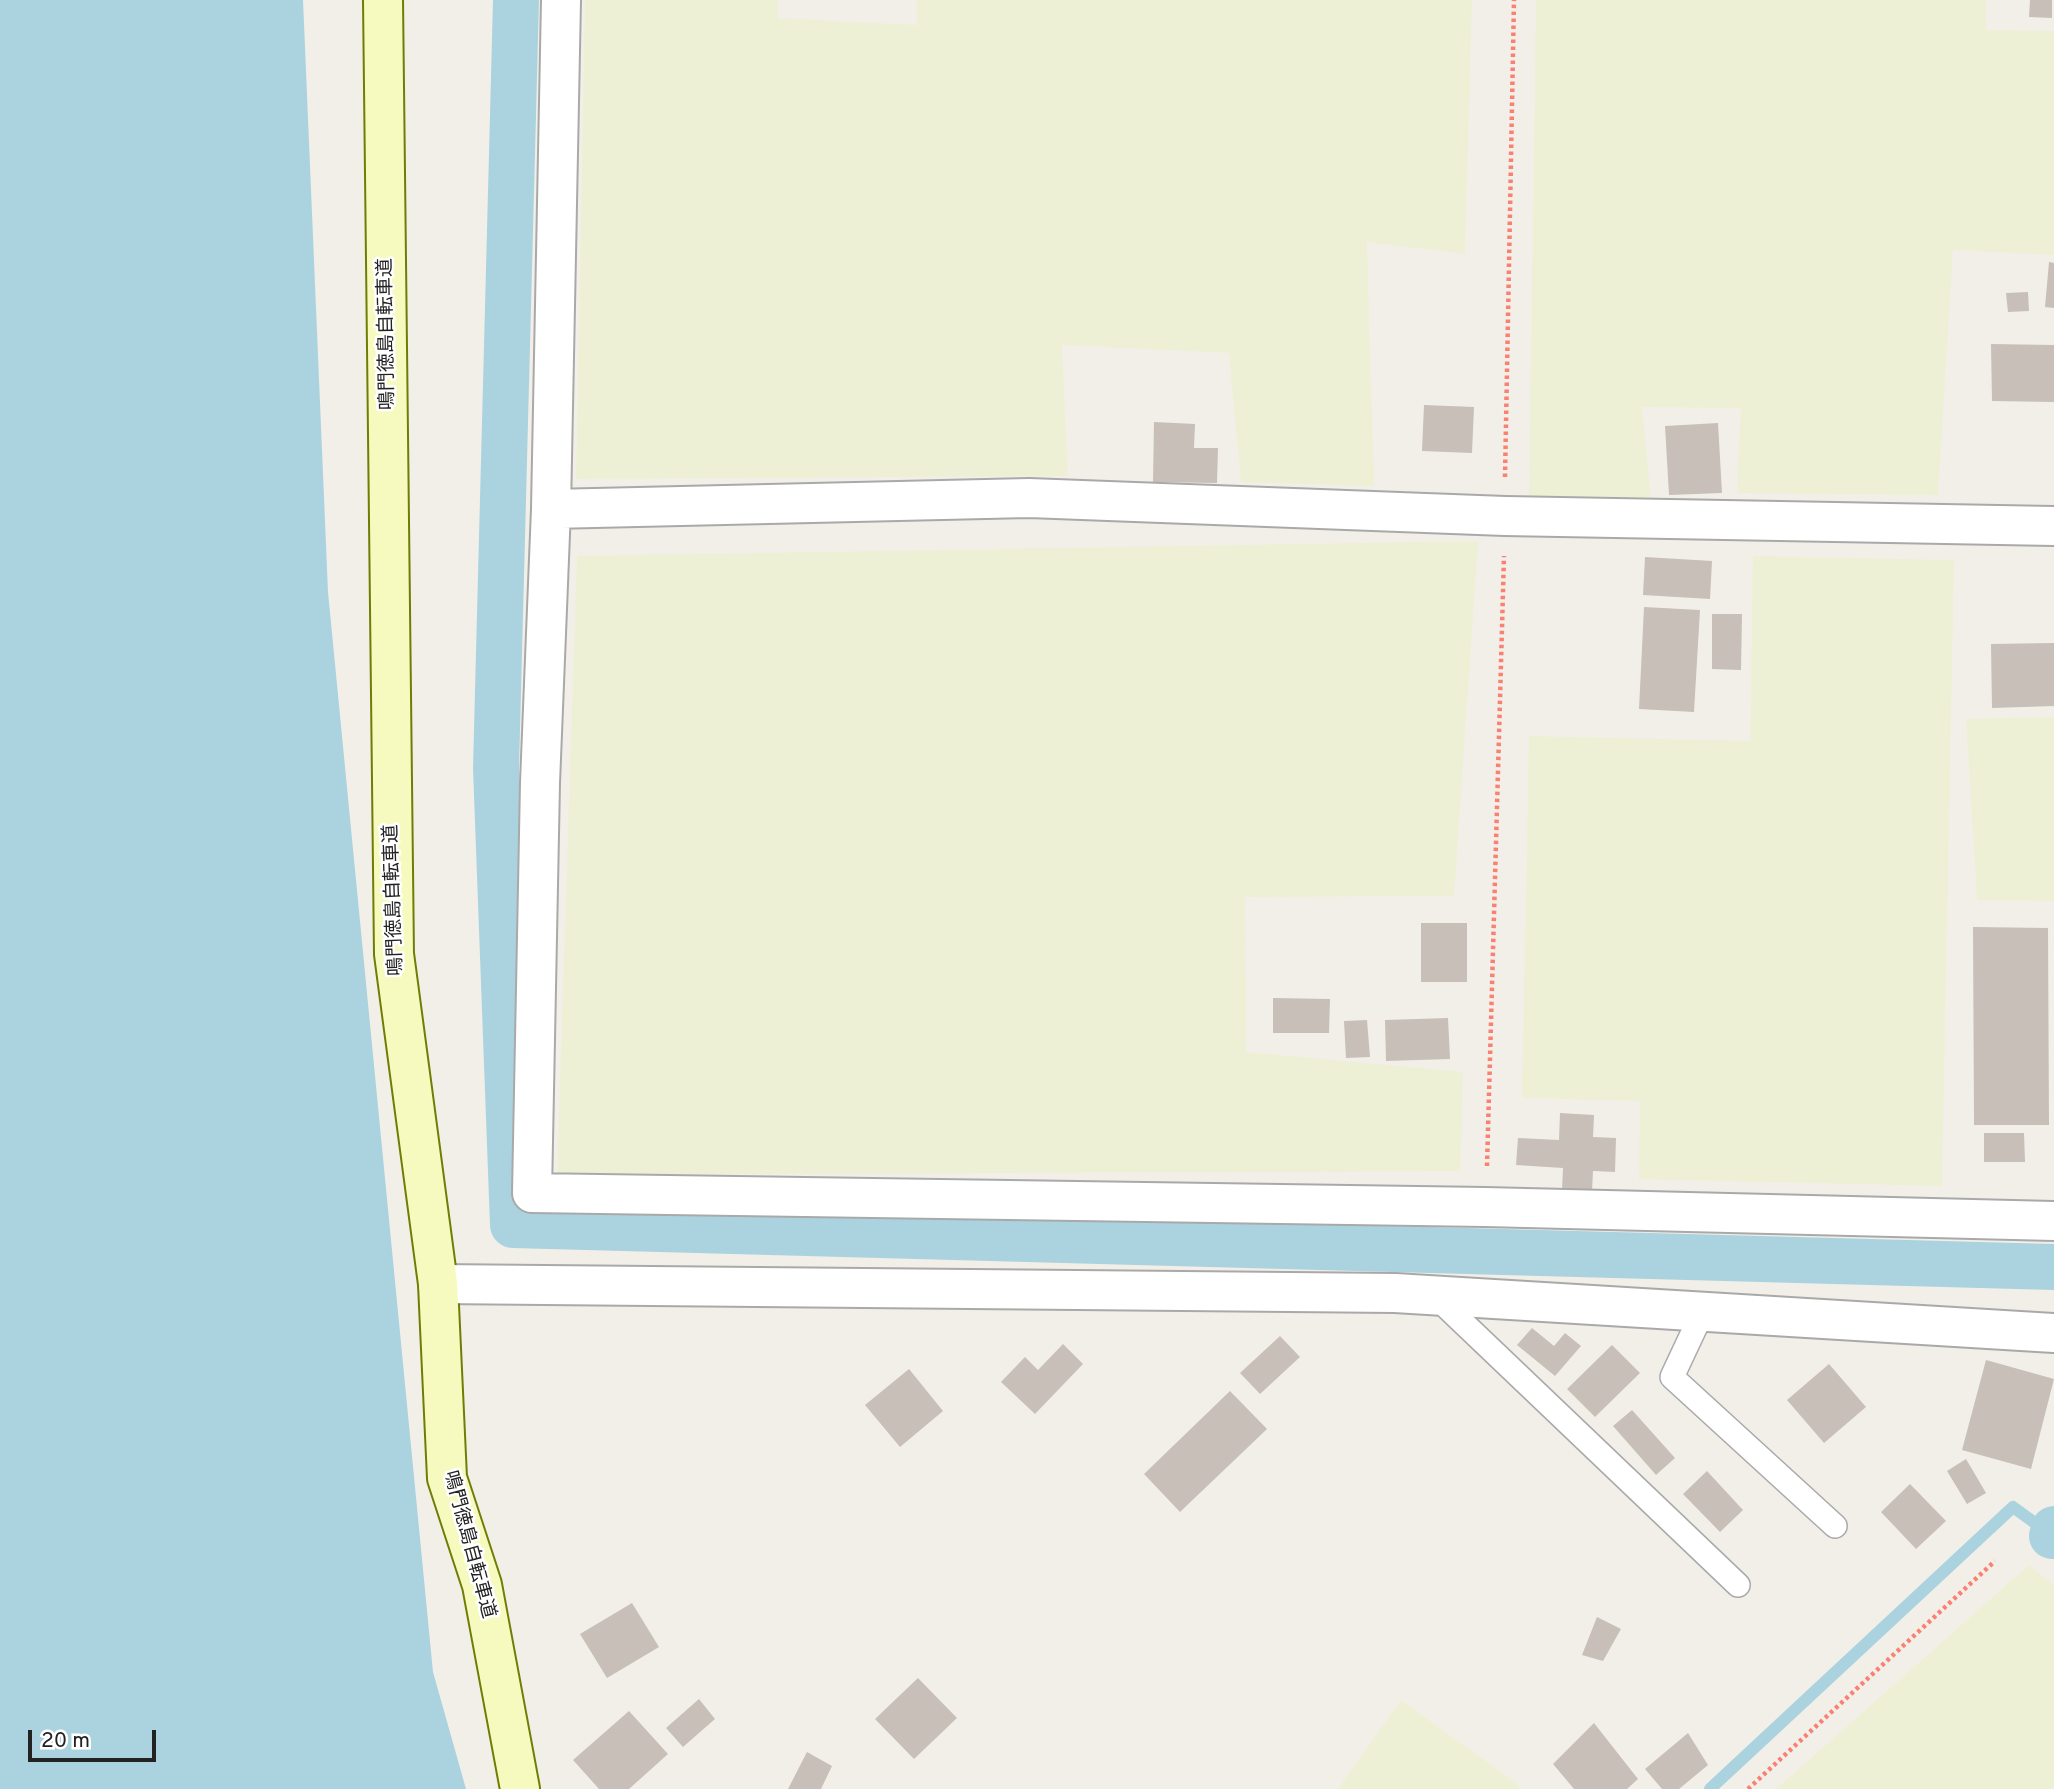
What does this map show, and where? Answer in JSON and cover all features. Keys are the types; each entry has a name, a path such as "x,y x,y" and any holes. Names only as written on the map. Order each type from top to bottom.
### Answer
{"main road":[{"name":"鳴門徳島自転車道","path":"383,0 394,954 438,1284 447,1478 482,1585 520,1789"}],"street":[{"path":"561,0 551,509 540,783 532,1193 1485,1207 2054,1221"},
{"path":"551,509 1029,498 1505,516 2054,526"},
{"path":"438,1284 1433,1294 2054,1333"}],"lane":[{"path":"1433,1294 1738,1585"},
{"path":"1703,1311 1672,1377 1835,1526"}],"path":[{"path":"1485,1207 1505,516 1514,0"},
{"path":"1748,1789 1995,1561"}],"green space":[{"path":"585,0 778,0 778,18 917,25 917,0 1472,0 1465,254 1367,242 1374,486 1241,482 1229,353 1062,345 1068,476 576,479"},
{"path":"1536,0 1986,0 1986,30 2054,31 2054,255 1953,250 1938,495 1737,493 1741,408 1642,407 1651,501 1529,502"},
{"path":"1478,541 1454,896 1245,897 1246,1052 1463,1072 1460,1171 557,1175 577,556"},
{"path":"1753,556 1954,560 1942,1186 1639,1179 1640,1101 1522,1098 1529,736 1750,741"},
{"path":"2054,717 2054,901 1977,900 1966,719"},
{"path":"2029,1565 2054,1585 2054,1789 1776,1789"},
{"path":"1401,1700 1516,1783 1520,1789 1338,1789"}],"water":[{"path":"0,0 303,0 328,592 433,1672 466,1789 0,1789"}],"building":[{"path":"2030,0 2052,0 2052,18 2029,17"},
{"path":"2049,262 2054,263 2054,308 2045,307"},
{"path":"2028,292 2029,311 2008,312 2006,293"},
{"path":"1991,344 2054,345 2054,402 1992,401"},
{"path":"1424,405 1474,407 1472,453 1422,451"},
{"path":"1154,422 1195,424 1194,448 1218,448 1217,483 1153,482"},
{"path":"1718,423 1722,493 1669,495 1665,426"},
{"path":"1645,557 1712,561 1710,599 1643,595"},
{"path":"1644,607 1700,610 1694,712 1639,709"},
{"path":"1712,614 1742,614 1741,670 1712,669"},
{"path":"2054,643 2054,706 1992,708 1991,644"},
{"path":"1421,923 1467,923 1467,982 1421,982"},
{"path":"1973,927 2048,928 2049,1125 1974,1125"},
{"path":"1273,998 1330,999 1329,1033 1273,1033"},
{"path":"1448,1018 1450,1059 1386,1061 1385,1020"},
{"path":"1367,1020 1370,1057 1346,1058 1344,1021"},
{"path":"1560,1113 1594,1115 1593,1137 1616,1138 1615,1172 1593,1171 1592,1191 1562,1190 1563,1168 1516,1165 1518,1138 1559,1140"},
{"path":"1984,1133 2024,1133 2025,1162 1984,1162"},
{"path":"1532,1328 1554,1346 1565,1333 1581,1346 1555,1376 1517,1345"},
{"path":"1280,1336 1300,1357 1260,1394 1240,1373"},
{"path":"1063,1344 1083,1364 1035,1414 1001,1382 1025,1357 1038,1370"},
{"path":"1612,1345 1640,1373 1595,1417 1567,1389"},
{"path":"1986,1360 2054,1379 2031,1469 1962,1450"},
{"path":"1829,1364 1866,1407 1824,1443 1787,1400"},
{"path":"909,1369 943,1411 900,1447 865,1405"},
{"path":"1230,1391 1267,1429 1180,1512 1144,1474"},
{"path":"1632,1410 1675,1458 1656,1475 1613,1426"},
{"path":"1966,1459 1986,1493 1967,1504 1947,1471"},
{"path":"1707,1471 1743,1510 1720,1532 1683,1494"},
{"path":"1910,1484 1946,1521 1916,1549 1881,1512"},
{"path":"632,1603 659,1647 607,1678 580,1634"},
{"path":"1597,1617 1621,1629 1603,1661 1582,1655"},
{"path":"918,1678 957,1718 914,1759 875,1719"},
{"path":"699,1699 715,1719 683,1747 666,1728"},
{"path":"629,1711 668,1754 629,1789 599,1789 573,1760"},
{"path":"1594,1723 1638,1779 1627,1789 1574,1789 1553,1764"},
{"path":"1688,1733 1708,1765 1679,1789 1662,1789 1645,1769"},
{"path":"807,1752 832,1766 821,1789 788,1789"}],"waterway":[{"path":"516,0 496,768 513,1225 2054,1267"},
{"path":"1710,1789 2013,1507 2054,1537"},
{"path":"2052,1536 2054,1529"}]}
